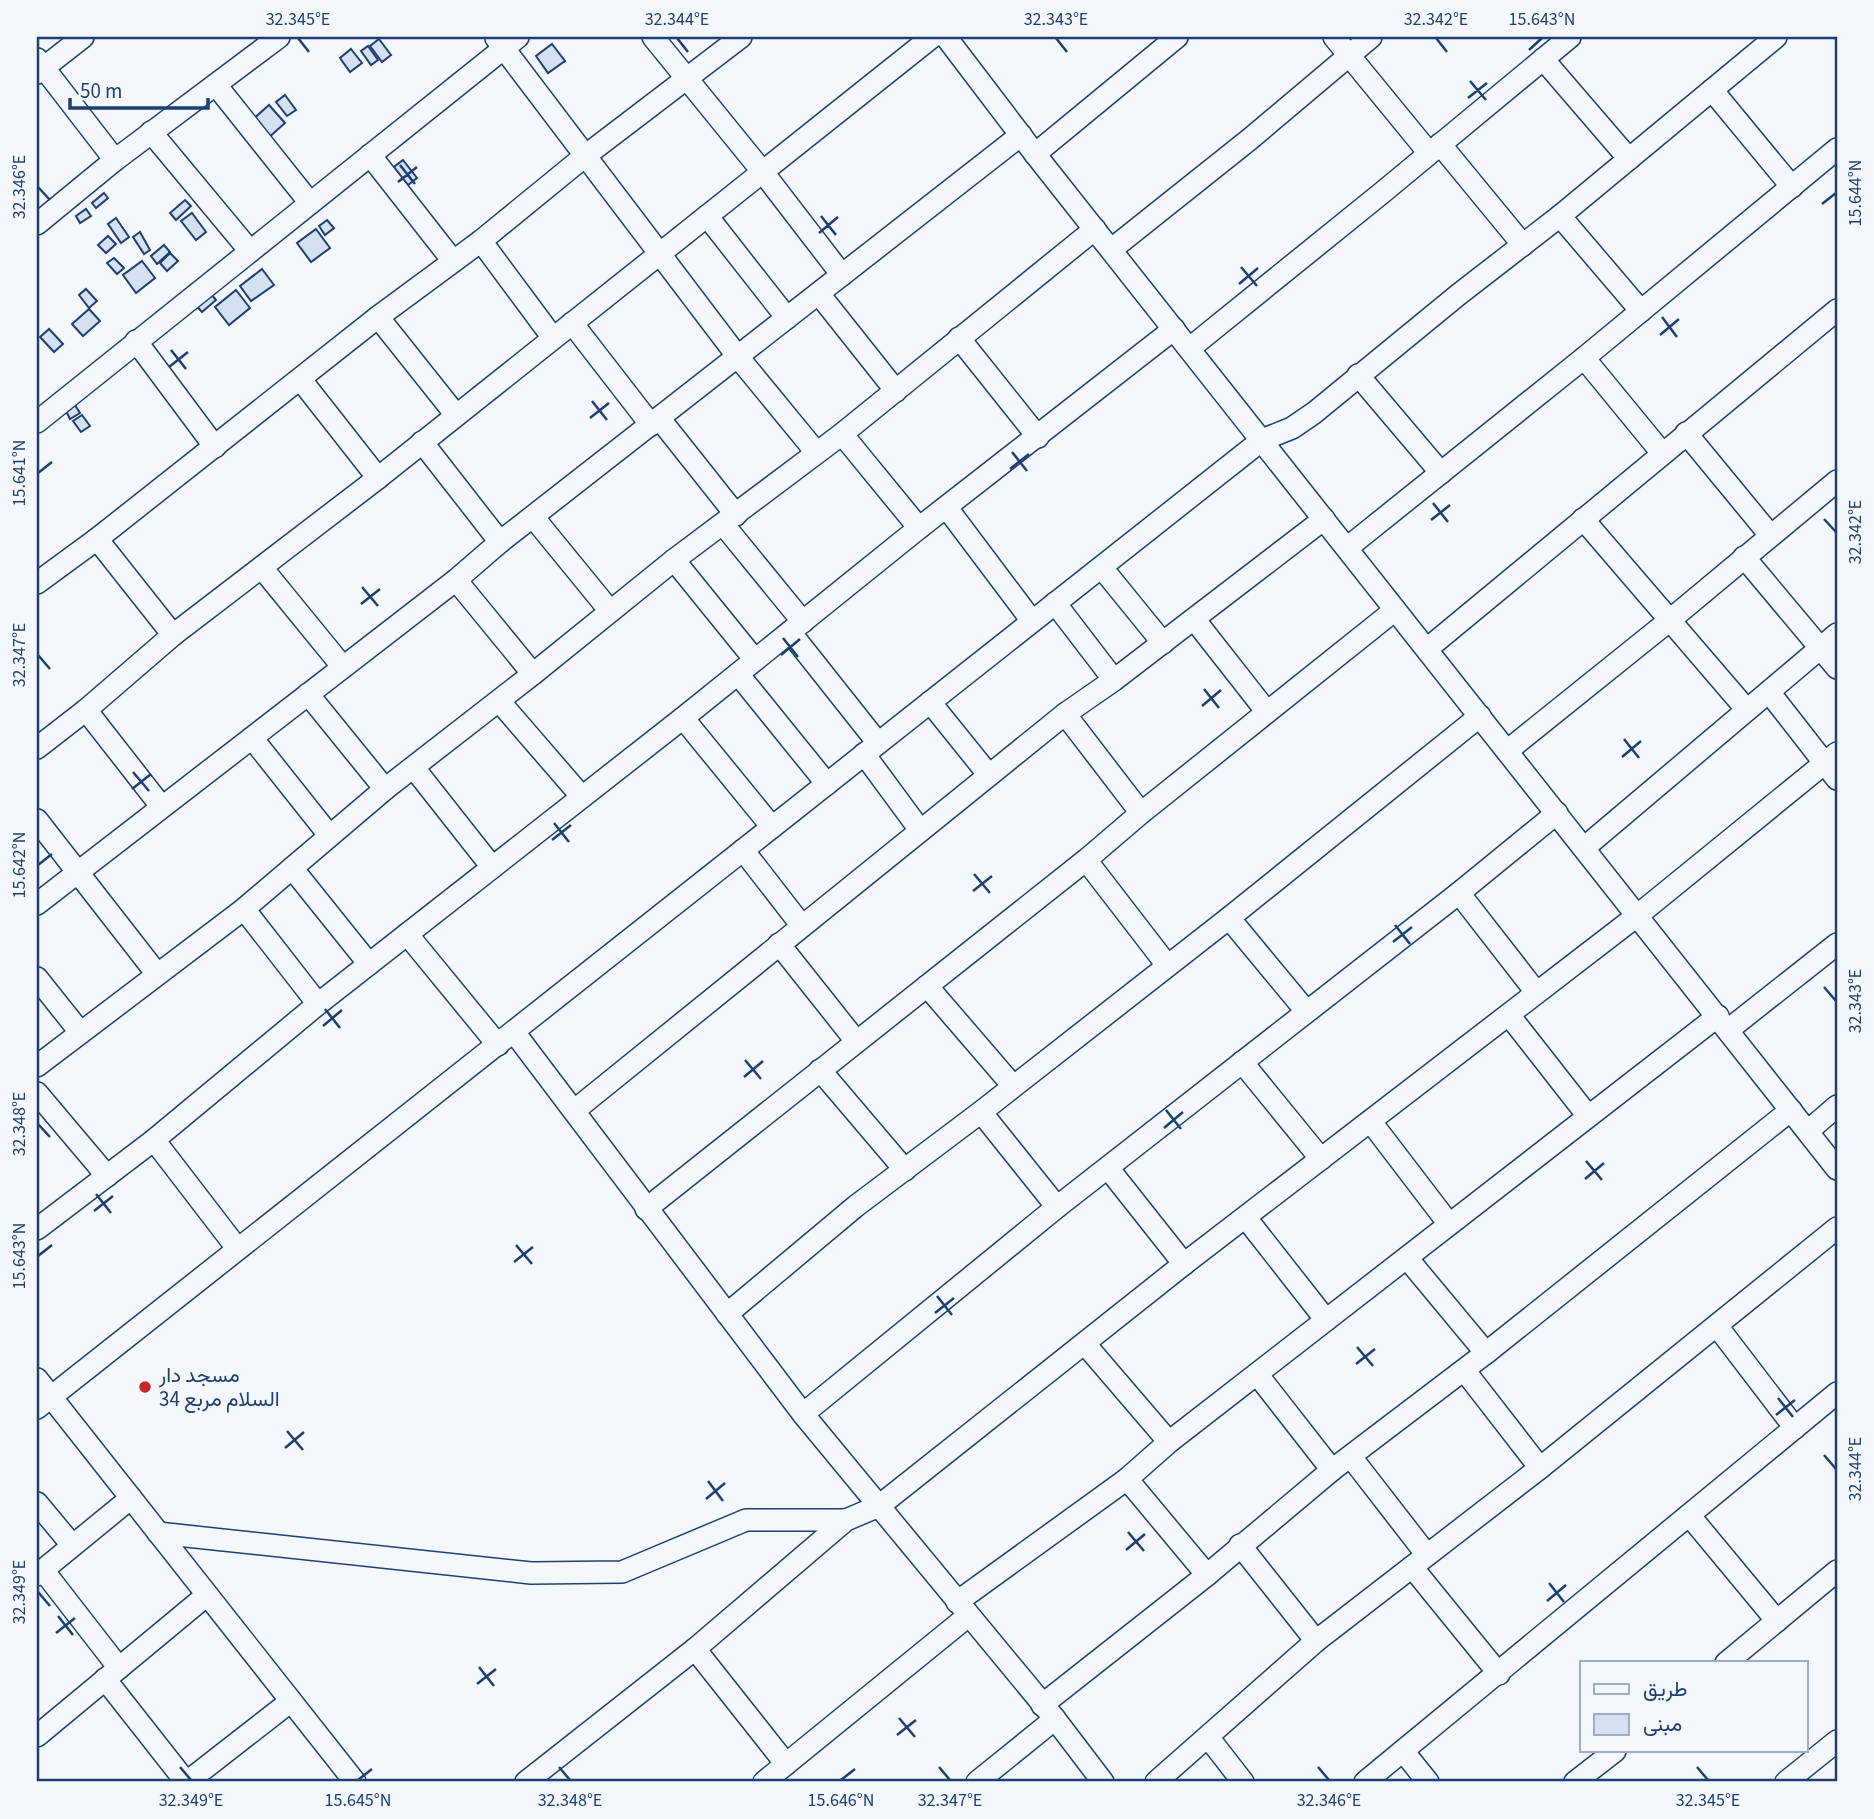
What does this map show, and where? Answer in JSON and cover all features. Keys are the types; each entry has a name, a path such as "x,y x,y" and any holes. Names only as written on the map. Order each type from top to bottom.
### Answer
{"street":[{"path":"82,37 39,67 115,160"},
{"path":"37,224 151,132 279,37"},
{"path":"653,37 842,275"},
{"path":"37,583 741,37"},
{"path":"1035,154 1177,37"},
{"path":"1334,37 1523,245"},
{"path":"1112,249 1250,139 1371,37"},
{"path":"1190,348 1570,37"},
{"path":"44,1402 1262,440 1303,421 1560,216 1776,37"},
{"path":"37,748 173,635 378,478 762,171 945,38 1837,1168"},
{"path":"37,422 370,155 505,40 585,156 738,357 816,452"},
{"path":"1543,59 1629,159"},
{"path":"215,85 310,203"},
{"path":"1712,90 1793,187"},
{"path":"151,132 250,251"},
{"path":"37,904 456,580 500,542 1021,135"},
{"path":"1347,548 1584,358 1837,149"},
{"path":"370,155 453,261"},
{"path":"707,216 787,318"},
{"path":"1560,216 1641,311"},
{"path":"37,1066 244,908 385,789 674,561 896,391 1095,229"},
{"path":"481,241 553,338"},
{"path":"819,293 896,391"},
{"path":"1427,649 1837,310"},
{"path":"378,317 456,415"},
{"path":"572,323 655,421 730,520 920,830"},
{"path":"37,1229 154,1140 318,1004 1174,329"},
{"path":"959,338 1038,436"},
{"path":"136,341 215,447"},
{"path":"1584,358 1662,453"},
{"path":"1358,376 1441,473"},
{"path":"301,380 378,478"},
{"path":"842,433 919,528"},
{"path":"1686,433 1770,535"},
{"path":"422,442 500,542"},
{"path":"1507,751 1670,620 1770,535 1834,490"},
{"path":"947,508 1032,621"},
{"path":"534,518 610,611"},
{"path":"575,1110 988,774 1324,519"},
{"path":"1583,519 1747,710"},
{"path":"97,539 173,635"},
{"path":"1744,557 1829,641 1837,668"},
{"path":"674,561 755,660"},
{"path":"262,568 342,666"},
{"path":"1102,568 1163,643"},
{"path":"456,580 533,674"},
{"path":"1055,603 1114,680"},
{"path":"646,1209 1086,860 1395,610"},
{"path":"1194,619 1267,712"},
{"path":"1584,848 1829,641"},
{"path":"738,674 827,784"},
{"path":"538,1779 846,1520 878,1506 1085,1345 1184,1264 1833,765 1769,692"},
{"path":"308,694 385,789"},
{"path":"499,701 582,797"},
{"path":"930,702 988,774"},
{"path":"86,710 161,806"},
{"path":"1065,714 1141,813"},
{"path":"727,1314 856,1206 1229,918 1480,716"},
{"path":"683,718 772,827"},
{"path":"252,738 330,835"},
{"path":"414,768 492,867"},
{"path":"803,1414 1057,1207 1459,893 1557,813"},
{"path":"37,820 158,974"},
{"path":"743,850 802,926"},
{"path":"1086,860 1167,965"},
{"path":"292,868 369,964"},
{"path":"1459,893 1536,992"},
{"path":"244,908 318,1004"},
{"path":"1229,918 1306,1011"},
{"path":"407,934 575,1110 646,1209 803,1414 1049,1712 1103,1782"},
{"path":"779,944 856,1041"},
{"path":"765,1782 963,1609 1127,1479 1169,1442 1588,1116 1837,944"},
{"path":"37,978 80,1032"},
{"path":"927,986 1013,1086"},
{"path":"1509,1015 1588,1116"},
{"path":"1242,1062 1321,1159"},
{"path":"820,1070 905,1170"},
{"path":"37,1093 107,1176"},
{"path":"1808,1131 1837,1106"},
{"path":"977,1782 1049,1712 1240,1545 1791,1110"},
{"path":"981,1112 1057,1207"},
{"path":"1371,1122 1449,1224"},
{"path":"154,1140 237,1248"},
{"path":"1108,1168 1184,1264"},
{"path":"1246,1218 1326,1320"},
{"path":"1156,1782 1316,1640 1540,1468 1837,1228"},
{"path":"1407,1258 1486,1353"},
{"path":"1717,1326 1795,1428"},
{"path":"1085,1345 1169,1442"},
{"path":"1464,1370 1540,1468"},
{"path":"1257,1374 1332,1470"},
{"path":"37,1379 44,1402 131,1498 355,1782"},
{"path":"1365,1782 1837,1393"},
{"path":"1351,1458 1499,1674"},
{"path":"1127,1479 1207,1576"},
{"path":"131,1498 40,1573 186,1782 291,1701"},
{"path":"37,1503 72,1545"},
{"path":"1689,1515 1777,1621"},
{"path":"158,1532 531,1573 622,1572 746,1520 846,1520"},
{"path":"1240,1545 1316,1640"},
{"path":"1728,1661 1837,1572"},
{"path":"37,1736 207,1595"},
{"path":"695,1649 786,1764"},
{"path":"1208,1737 1243,1782"},
{"path":"1786,1782 1804,1757 1837,1741"},
{"path":"1403,1751 1428,1782"},
{"path":"1581,1780 1614,1752"}],"building":[{"path":"379,39 391,55 382,62 370,46"},
{"path":"552,44 565,61 548,73 536,56"},
{"path":"368,46 378,60 371,65 361,51"},
{"path":"351,49 362,63 350,72 340,58"},
{"path":"285,95 296,110 287,116 276,102"},
{"path":"269,105 285,123 267,139 251,121"},
{"path":"403,160 417,178 408,185 394,167"},
{"path":"104,193 108,198 96,208 92,203"},
{"path":"185,200 191,206 176,220 170,213"},
{"path":"86,209 91,216 80,223 76,216"},
{"path":"192,213 206,232 196,240 181,221"},
{"path":"116,218 129,237 121,243 108,224"},
{"path":"327,220 334,228 325,235 319,226"},
{"path":"316,229 330,248 311,262 297,243"},
{"path":"140,232 150,250 144,254 133,237"},
{"path":"108,236 116,244 106,253 98,245"},
{"path":"164,245 170,252 157,264 151,256"},
{"path":"170,253 178,261 167,271 160,263"},
{"path":"114,258 124,268 117,274 107,263"},
{"path":"142,261 155,278 136,293 123,275"},
{"path":"262,269 274,285 251,301 240,286"},
{"path":"206,288 216,300 202,312 192,301"},
{"path":"86,289 97,301 89,308 79,295"},
{"path":"236,290 250,308 229,325 215,307"},
{"path":"89,309 100,321 83,336 72,324"},
{"path":"49,329 63,344 54,352 40,337"},
{"path":"73,402 80,413 70,419 64,407"},
{"path":"82,415 90,426 81,432 73,421"}],"place":[{"name":"مسجد دار السلام مربع 34","path":"145,1387"}]}
